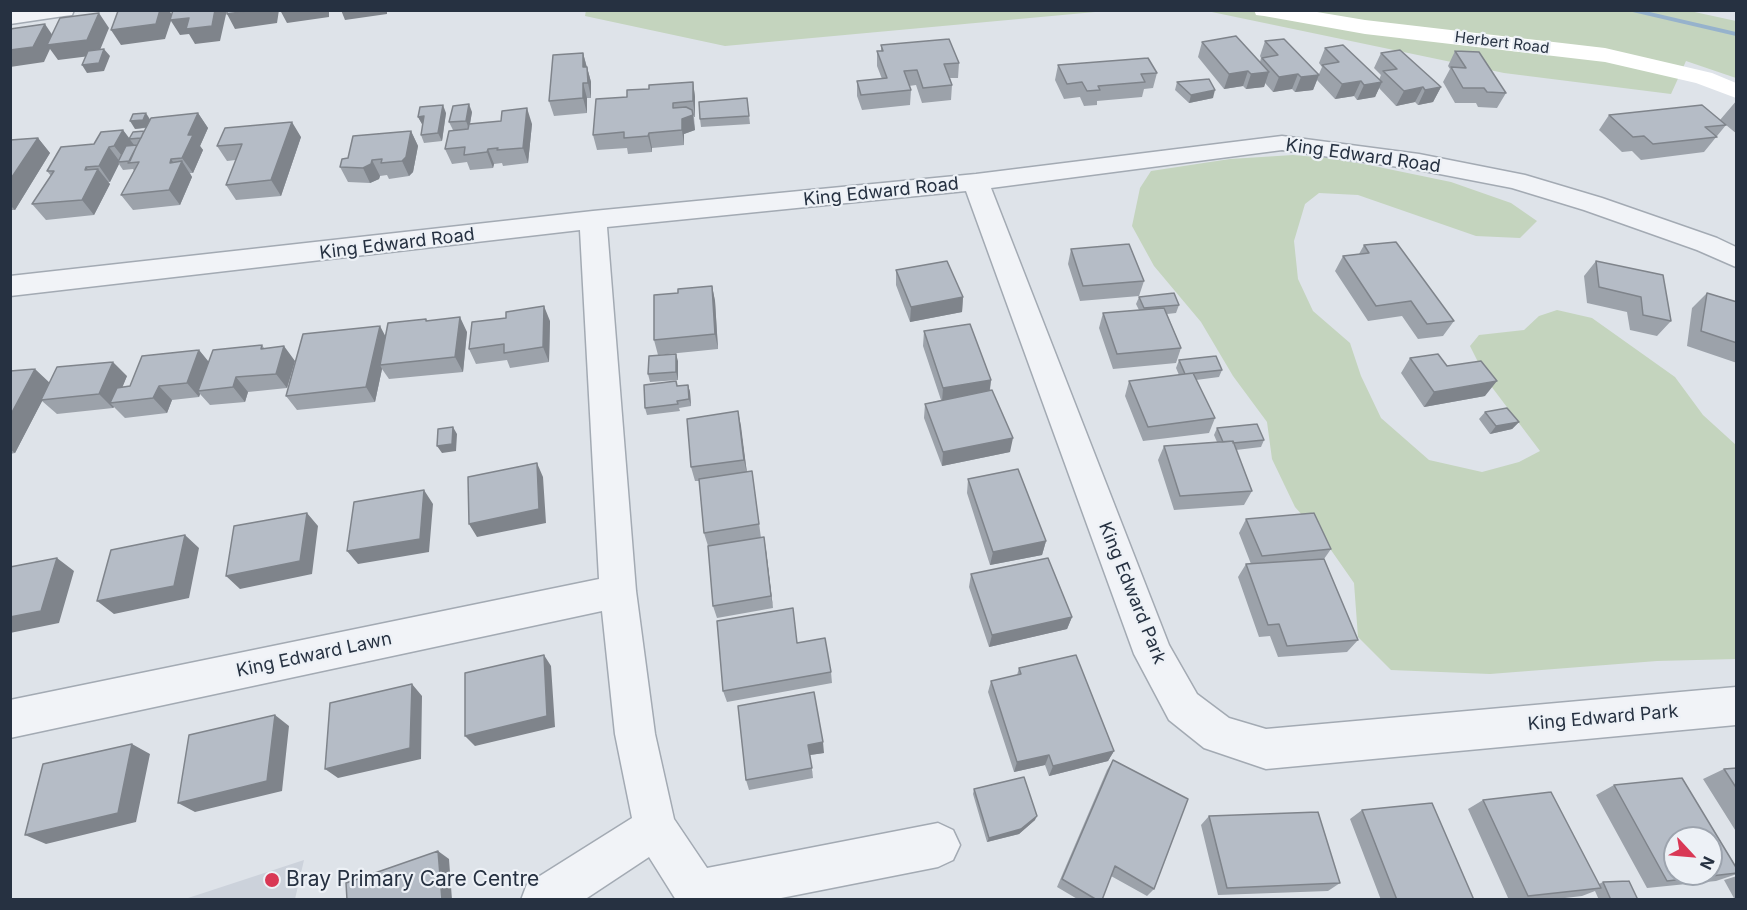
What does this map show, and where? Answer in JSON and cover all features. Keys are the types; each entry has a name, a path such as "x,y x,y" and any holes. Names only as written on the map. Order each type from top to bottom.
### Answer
{"street":[{"path":"10,18 64,10"},
{"name":"Herbert Road","path":"1264,10 1365,27 1605,55 1704,78 1737,91"},
{"name":"King Edward Road","path":"10,286 593,220 976,182 1282,143 1419,162 1516,181 1593,204 1707,244 1737,258"},
{"name":"King Edward Park","path":"976,182 1154,654 1184,707 1218,734 1266,749 1737,706"},
{"path":"593,220 618,591 635,734 655,828 697,892 938,845"},
{"name":"King Edward Lawn","path":"10,719 618,591"},
{"path":"543,900 655,828"}],"shaded area":[{"name":"Bray Primary Care Centre","path":"304,860 295,899 185,899"}],"green space":[{"path":"586,10 1106,11 725,46 585,16"},
{"path":"1207,11 1690,11 1736,21 1736,78 1686,61 1671,94 1504,73"},
{"path":"1293,155 1369,165 1451,182 1511,203 1537,221 1520,238 1476,236 1358,195 1319,193 1305,204 1294,241 1298,279 1313,311 1350,343 1361,376 1381,418 1429,460 1482,472 1519,462 1540,451 1488,382 1470,346 1479,335 1524,330 1539,316 1557,310 1592,318 1675,377 1703,415 1736,445 1736,659 1657,661 1490,674 1391,670 1358,637 1354,583 1324,540 1295,507 1272,459 1267,422 1233,376 1201,322 1154,266 1132,226 1140,188 1151,171 1230,159"}],"building":[{"path":"160,10 156,24 111,30 118,11"},
{"path":"173,10 215,10 212,26 186,29 189,18 170,20"},
{"path":"227,10 253,10 227,14"},
{"path":"99,13 87,40 47,45 60,18"},
{"path":"45,24 33,47 10,50 10,29"},
{"path":"1236,36 1269,72 1251,74 1248,71 1229,74 1202,42"},
{"path":"949,39 959,63 944,64 952,85 923,88 917,70 904,71 911,90 861,95 857,81 887,78 877,51 883,51 881,45"},
{"path":"1284,39 1319,75 1301,77 1298,74 1279,77 1262,58 1278,55 1265,41"},
{"path":"1343,45 1382,82 1364,85 1361,81 1342,84 1322,65 1339,62 1325,48"},
{"path":"104,49 99,63 82,65 88,51"},
{"path":"1400,50 1441,87 1425,90 1423,87 1404,91 1383,71 1397,69 1381,53"},
{"path":"1455,51 1479,52 1506,93 1487,92 1484,88 1463,88 1451,67 1466,68"},
{"path":"583,53 583,67 587,67 588,83 583,83 583,98 549,101 553,55"},
{"path":"1148,58 1157,73 1141,74 1145,82 1098,86 1100,90 1087,91 1082,82 1067,84 1058,65"},
{"path":"1209,79 1215,90 1191,95 1177,82"},
{"path":"693,82 693,101 673,103 673,108 686,107 692,110 693,115 682,119 682,130 624,138 624,132 593,135 596,99 627,97 627,90 649,89 649,85"},
{"path":"747,98 749,116 700,119 699,102"},
{"path":"469,104 466,121 449,122 453,106"},
{"path":"443,105 438,133 421,135 424,116 418,117 420,107"},
{"path":"1702,105 1726,125 1705,127 1717,137 1653,144 1644,136 1633,137 1609,115"},
{"path":"527,108 523,148 488,149 487,152 464,155 465,147 445,149 449,131 468,129 469,124 501,121 502,111"},
{"path":"146,113 143,120 130,121 133,114"},
{"path":"198,113 188,135 193,135 182,158 171,159 170,163 182,161 169,190 121,195 139,162 128,163 151,118"},
{"path":"292,122 271,180 226,185 242,144 217,146 225,128"},
{"path":"123,130 114,146 109,147 99,166 86,167 85,170 98,169 82,200 32,204 54,171 47,171 61,147 94,144 101,132"},
{"path":"144,131 141,138 129,139 133,132"},
{"path":"411,131 406,157 402,161 381,163 382,159 372,160 371,164 363,168 340,167 342,159 348,158 353,136"},
{"path":"38,138 10,180 10,140"},
{"path":"137,145 130,161 118,162 126,146"},
{"path":"1396,242 1454,321 1427,324 1411,301 1376,306 1343,256 1369,253 1364,245"},
{"path":"1129,244 1144,281 1083,286 1071,249"},
{"path":"947,261 963,297 911,307 896,270"},
{"path":"1596,261 1663,275 1671,321 1643,315 1641,297 1599,287"},
{"path":"712,286 715,334 654,340 654,295 678,293 678,289"},
{"path":"1174,293 1179,305 1144,308 1139,297"},
{"path":"1707,293 1737,302 1737,343 1701,331"},
{"path":"544,306 543,347 504,353 504,344 469,349 472,322 506,318 506,312"},
{"path":"1164,308 1181,348 1117,354 1103,313"},
{"path":"460,317 455,357 380,365 388,323"},
{"path":"970,324 991,380 943,388 924,331"},
{"path":"380,326 366,387 286,396 303,334"},
{"path":"262,345 261,349 284,346 276,374 236,377 233,387 198,391 213,350"},
{"path":"199,350 187,383 159,386 153,398 110,403 117,388 130,386 142,356"},
{"path":"676,354 676,372 648,374 649,356"},
{"path":"1438,354 1447,366 1481,361 1497,381 1434,392 1410,358"},
{"path":"1216,356 1222,370 1185,374 1179,360"},
{"path":"113,362 99,394 41,400 57,367"},
{"path":"35,369 10,416 10,371"},
{"path":"1193,373 1215,418 1148,427 1129,381"},
{"path":"676,381 677,386 688,385 689,399 677,401 678,404 645,408 644,385"},
{"path":"992,390 1013,438 943,452 925,404"},
{"path":"1507,408 1519,422 1496,426 1485,412"},
{"path":"738,411 744,460 691,467 687,419"},
{"path":"1257,424 1264,440 1223,442 1217,428"},
{"path":"453,427 452,444 437,446 438,429"},
{"path":"1233,441 1252,491 1180,496 1164,446"},
{"path":"537,463 539,509 469,524 468,477"},
{"path":"1018,469 1046,541 993,552 968,479"},
{"path":"752,471 759,524 704,533 699,479"},
{"path":"424,490 420,539 347,551 354,502"},
{"path":"307,513 300,561 226,576 234,526"},
{"path":"1314,513 1331,549 1262,556 1246,519"},
{"path":"185,535 174,586 97,601 111,550"},
{"path":"764,537 771,596 713,606 708,546"},
{"path":"57,558 41,611 10,617 10,567"},
{"path":"1048,558 1072,617 992,635 971,574"},
{"path":"1324,559 1358,640 1287,646 1279,624 1268,625 1246,564"},
{"path":"793,608 797,643 825,638 831,672 723,691 717,621"},
{"path":"544,655 547,716 465,736 465,673"},
{"path":"1076,655 1114,751 1053,766 1049,755 1017,762 991,681 1021,674 1019,668"},
{"path":"412,684 410,748 325,769 330,703"},
{"path":"814,692 823,742 808,745 812,768 746,780 738,706"},
{"path":"275,715 267,781 178,803 189,735"},
{"path":"132,744 118,813 25,835 43,764"},
{"path":"1113,760 1188,799 1154,889 1115,866 1102,900 1097,900 1062,879"},
{"path":"1737,768 1737,789 1724,769"},
{"path":"1024,777 1037,816 1021,829 989,838 974,789"},
{"path":"1682,778 1711,826 1663,826 1663,874 1614,785"},
{"path":"1551,792 1601,888 1528,896 1483,800"},
{"path":"1432,803 1474,900 1397,900 1362,810"},
{"path":"1318,812 1340,883 1227,888 1209,816"},
{"path":"1723,846 1737,869 1737,873 1723,875"},
{"path":"438,851 442,900 347,900 346,883"},
{"path":"1629,881 1638,900 1611,900 1603,882"}],"waterway":[{"path":"1628,10 1736,34"}],"place":[{"name":"Bray Primary Care Centre","path":"272,880"}]}
